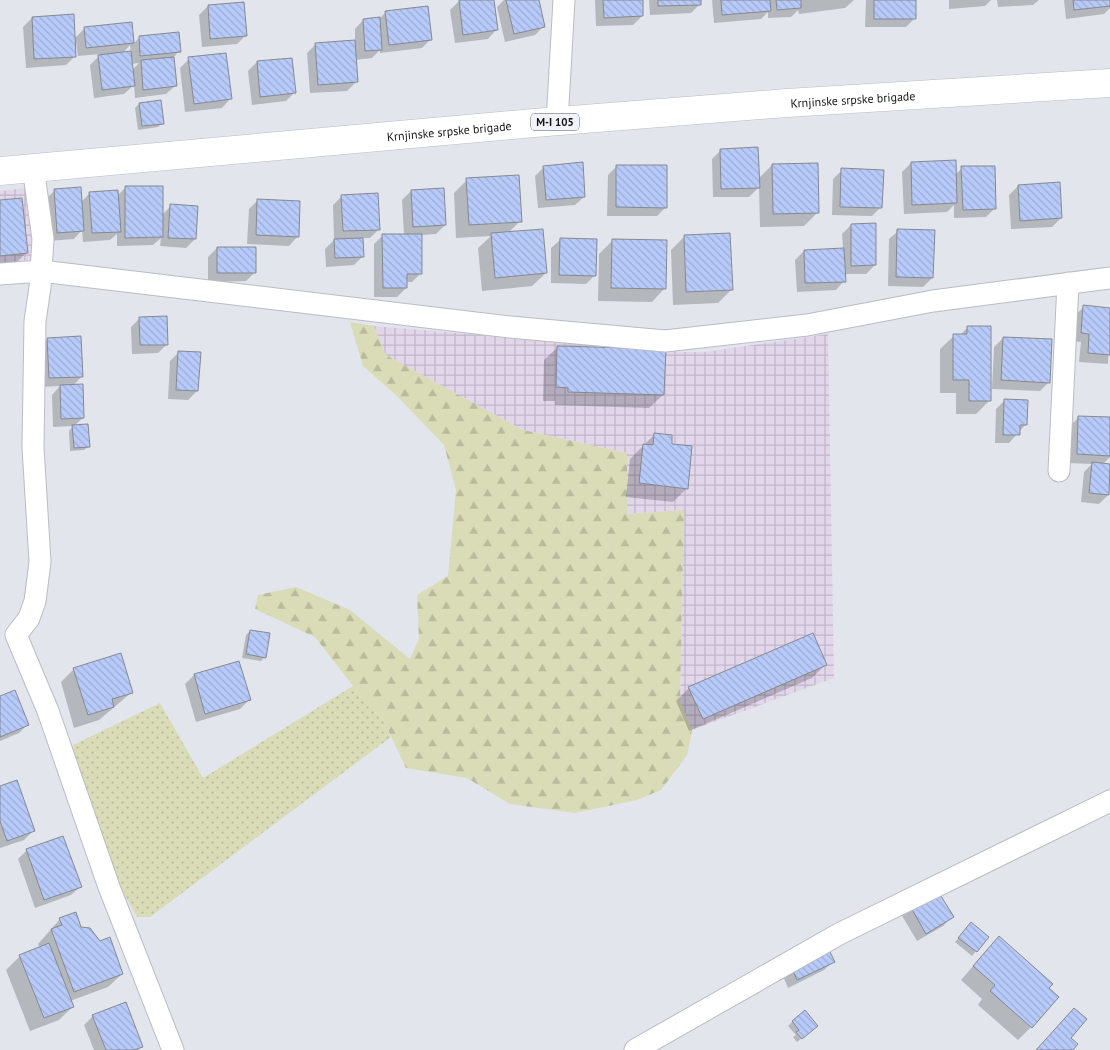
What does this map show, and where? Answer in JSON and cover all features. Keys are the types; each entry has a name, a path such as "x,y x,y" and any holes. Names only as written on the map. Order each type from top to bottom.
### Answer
{"main road":[{"name":"Krnjinske srpske brigade","path":"0,171 787,103 1110,83"}],"street":[{"path":"557,122 564,0"},
{"path":"33,167 43,238 35,322 32,447 40,562 39,583 35,601 28,618 8,639 48,711 110,887 173,1050"},
{"path":"0,274 41,271 510,327 665,341 807,325 933,301 1110,278"},
{"path":"1059,470 1068,283"},
{"path":"635,1050 840,934 1110,801"}],"shaded area":[{"path":"25,188 35,238 31,260 0,263 0,191"},
{"path":"374,326 683,352 705,352 828,334 834,678 692,730 680,702 684,510 627,514 627,453 523,430 386,355"}],"green space":[{"path":"350,322 374,326 386,355 523,430 627,453 627,514 684,510 680,702 692,730 687,755 661,790 637,800 575,813 510,804 467,778 406,768 383,719 353,686 315,637 255,609 258,595 296,587 350,610 410,659 419,639 417,595 448,576 456,490 444,445 397,396 363,366"},
{"path":"353,686 383,719 391,737 150,917 137,917 122,890 69,747 160,703 203,778"}],"building":[{"path":"459,0 494,0 498,30 463,35"},
{"path":"506,0 539,0 545,27 514,34"},
{"path":"603,0 643,0 643,16 604,18"},
{"path":"658,0 701,0 701,5 658,6"},
{"path":"721,0 770,0 771,11 722,15"},
{"path":"776,0 801,0 801,8 777,10"},
{"path":"874,0 916,0 916,19 874,19"},
{"path":"1073,0 1110,0 1110,6 1074,10"},
{"path":"244,2 247,36 210,39 208,5"},
{"path":"428,6 432,40 389,45 385,11"},
{"path":"74,14 76,57 34,59 32,17"},
{"path":"380,17 382,50 365,51 363,19"},
{"path":"132,22 134,43 86,48 84,27"},
{"path":"179,32 181,52 140,56 139,36"},
{"path":"355,40 358,82 318,85 315,43"},
{"path":"131,51 135,86 102,90 98,55"},
{"path":"226,53 232,99 194,104 188,57"},
{"path":"174,57 177,86 143,90 141,60"},
{"path":"292,58 296,93 260,97 257,61"},
{"path":"161,100 164,124 142,126 139,103"},
{"path":"758,147 760,188 721,189 720,149"},
{"path":"956,160 957,203 912,205 911,162"},
{"path":"583,162 585,197 546,200 543,166"},
{"path":"818,163 819,213 773,214 772,164"},
{"path":"616,165 667,165 667,208 616,207"},
{"path":"961,166 995,166 996,209 963,210"},
{"path":"841,168 884,170 882,208 840,207"},
{"path":"519,175 522,222 469,225 466,178"},
{"path":"1060,182 1062,218 1020,221 1018,185"},
{"path":"125,186 163,186 163,237 125,238"},
{"path":"81,187 84,231 57,233 54,189"},
{"path":"444,188 446,225 413,227 411,190"},
{"path":"118,190 121,232 92,233 89,192"},
{"path":"378,193 380,230 343,231 341,195"},
{"path":"22,198 28,253 0,256 0,200"},
{"path":"257,199 300,201 299,237 256,235"},
{"path":"170,204 198,206 196,239 168,238"},
{"path":"876,223 876,265 851,266 851,224"},
{"path":"543,229 547,273 495,278 491,233"},
{"path":"897,229 935,230 933,278 896,277"},
{"path":"730,233 733,290 686,292 684,235"},
{"path":"382,234 422,234 422,274 407,274 407,288 383,288"},
{"path":"363,238 364,257 335,258 334,239"},
{"path":"560,238 597,239 596,276 559,275"},
{"path":"612,239 667,240 666,289 611,288"},
{"path":"217,247 256,247 256,273 217,273"},
{"path":"844,248 846,282 805,283 804,250"},
{"path":"1083,305 1110,308 1110,355 1088,353 1089,334 1081,333"},
{"path":"167,316 168,345 140,345 139,317"},
{"path":"967,326 991,326 991,401 969,401 969,380 953,380 953,334 967,334"},
{"path":"81,336 83,377 49,378 47,338"},
{"path":"1003,337 1052,339 1050,383 1001,380"},
{"path":"557,346 666,349 664,395 568,392 568,388 556,387"},
{"path":"178,351 201,352 198,391 176,390"},
{"path":"83,384 84,418 61,419 60,385"},
{"path":"1004,399 1028,400 1027,425 1020,425 1020,435 1003,435"},
{"path":"1078,416 1110,417 1110,456 1077,454"},
{"path":"88,424 90,447 74,448 72,425"},
{"path":"654,433 672,435 672,444 692,446 688,489 639,483 643,444 653,445"},
{"path":"1092,462 1110,464 1109,495 1089,493"},
{"path":"250,630 270,633 266,658 246,654"},
{"path":"813,633 827,665 703,719 688,687"},
{"path":"121,653 133,693 112,699 114,707 88,715 73,668"},
{"path":"239,661 251,700 205,714 194,674"},
{"path":"15,690 29,725 0,737 0,696"},
{"path":"17,780 35,831 7,841 0,821 0,786"},
{"path":"63,836 82,887 44,900 26,849"},
{"path":"936,888 954,917 926,934 909,904"},
{"path":"76,912 81,927 90,928 100,941 110,937 123,974 74,992 51,929 62,925 59,918"},
{"path":"971,922 989,937 977,952 958,938"},
{"path":"999,936 1053,984 1049,988 1059,997 1032,1028 990,991 995,985 973,966"},
{"path":"49,943 74,1007 44,1018 19,955"},
{"path":"828,948 835,962 797,980 791,966"},
{"path":"126,1002 143,1047 134,1050 106,1050 92,1015"},
{"path":"1074,1008 1087,1019 1071,1038 1078,1044 1073,1050 1036,1050"},
{"path":"805,1010 818,1026 802,1039 796,1032 799,1030 792,1021"}]}
